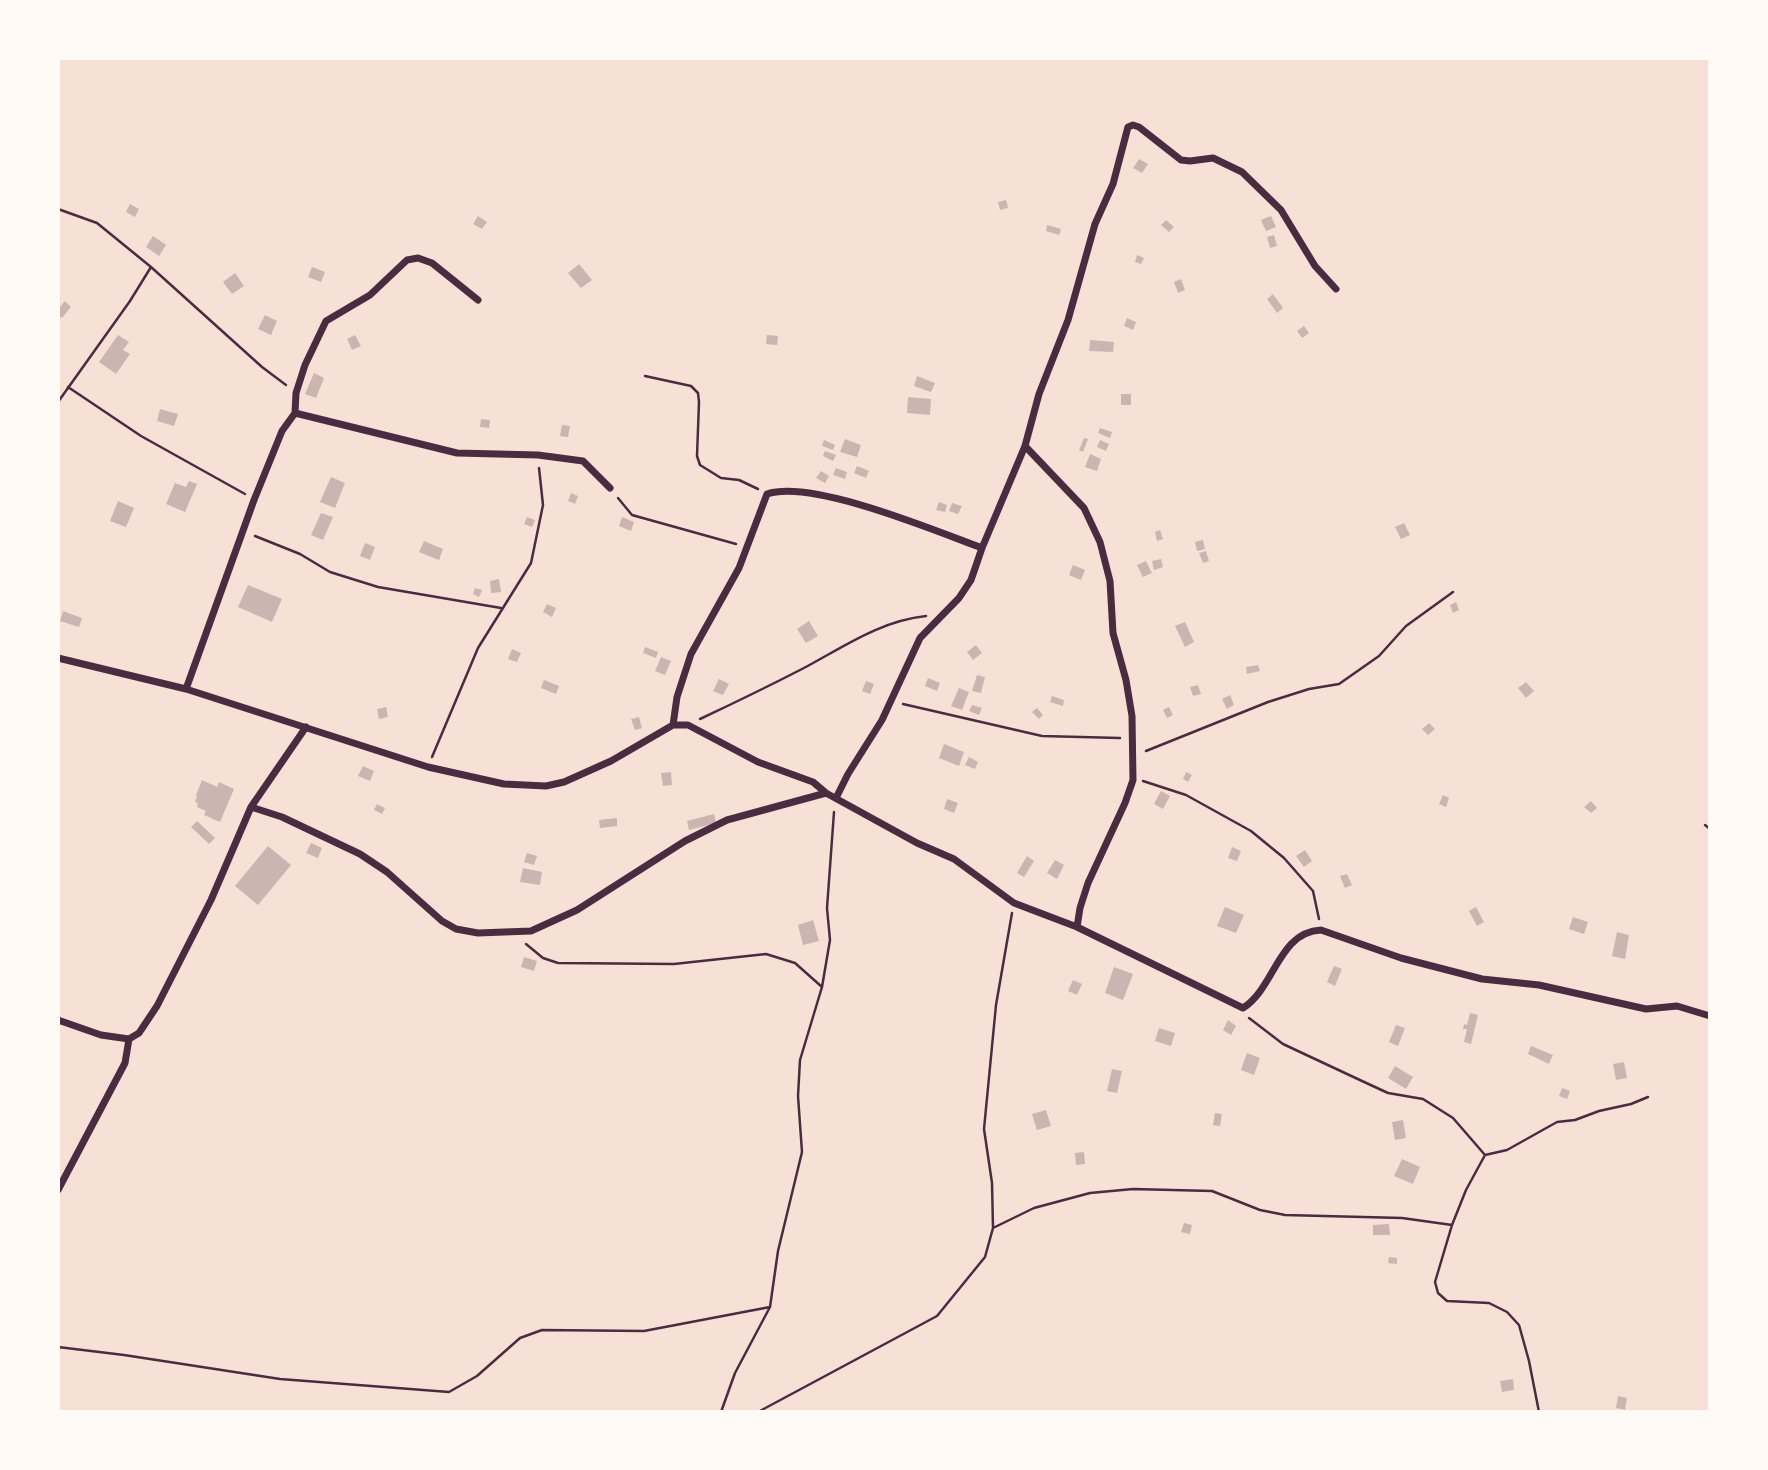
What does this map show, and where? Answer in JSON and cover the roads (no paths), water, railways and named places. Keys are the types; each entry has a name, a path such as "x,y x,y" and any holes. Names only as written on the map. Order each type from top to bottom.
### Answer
{"street":[{"path":"836,798 889,704 920,638 959,598 971,580 1025,446 1039,394 1068,320 1096,224 1113,184 1128,127 1139,127 1181,160 1213,158 1242,172 1280,210 1315,266 1336,289"},
{"path":"186,689 254,500 282,431 295,413 296,393 305,365 326,321 370,295 407,260 418,258 432,263 478,300"},
{"path":"295,413 457,453 538,455 583,461 610,488"},
{"path":"1025,446 1084,508 1100,542 1110,581 1113,633 1126,680 1132,716 1133,780 1088,883 1077,927"},
{"path":"673,725 677,697 691,654 739,568 767,494 779,490 807,493 879,510 982,548"},
{"path":"58,658 186,689 428,767 504,784 546,786 564,782 611,761 673,725 688,725 758,762 814,782 826,793 917,843 954,859 1014,903 1077,927 1243,1008 1255,1000 1291,942 1309,931 1321,930 1401,958 1482,979 1539,985 1646,1009 1676,1006 1710,1016"},
{"path":"58,1020 101,1035 129,1039 139,1033 211,900 251,807 306,727"},
{"path":"251,807 282,817 360,854 387,872 442,921 456,929 478,933 531,931 577,910 685,841 727,820 826,793"},
{"path":"58,1190 125,1063 129,1039"}]}
